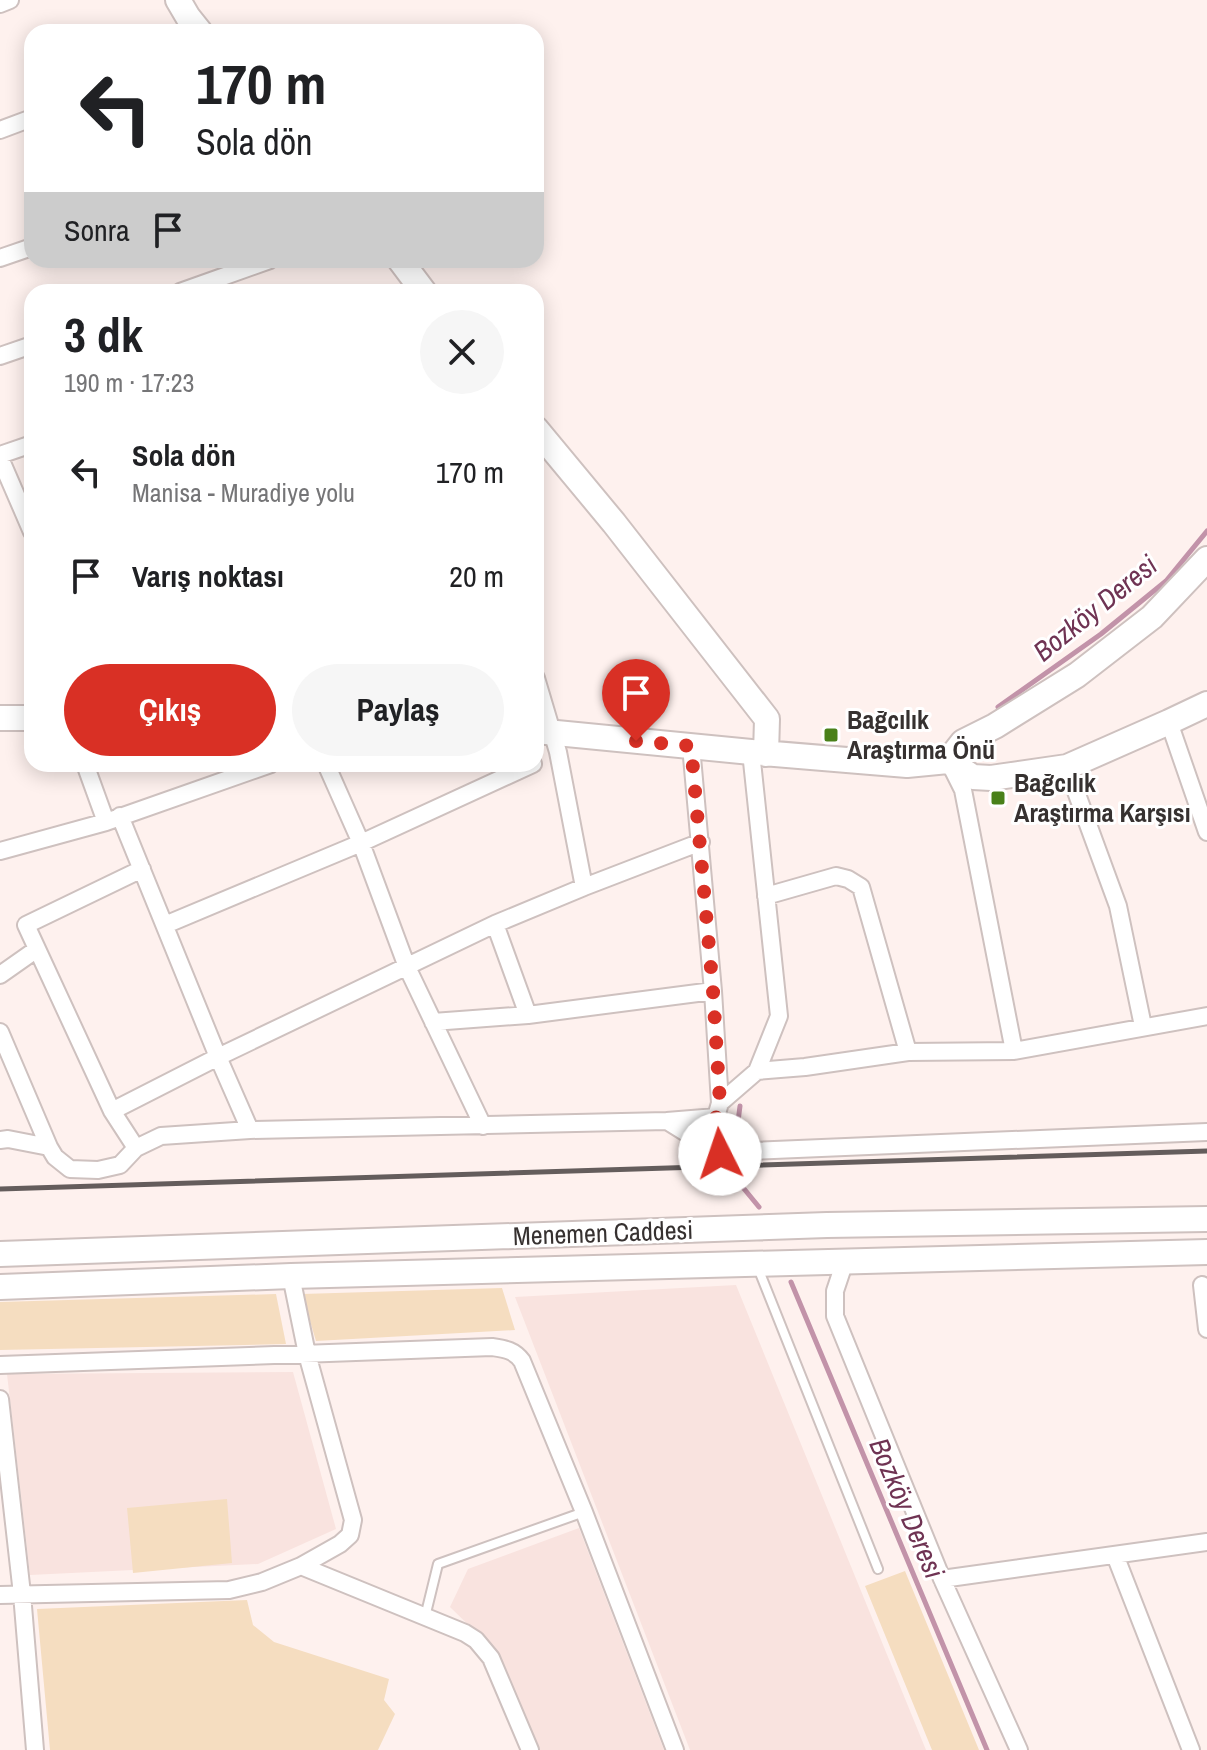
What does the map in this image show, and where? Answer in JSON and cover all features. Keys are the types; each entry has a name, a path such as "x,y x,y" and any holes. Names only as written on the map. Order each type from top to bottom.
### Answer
{"main road":[{"path":"544,439 767,719 759,753"},
{"path":"948,761 963,742 995,726 1077,675 1152,617 1207,559"},
{"path":"549,739 691,746 907,765 948,761 973,777 991,778 1067,767 1207,704"},
{"path":"0,718 24,718"},
{"name":"Menemen Caddesi","path":"0,1254 811,1226 1207,1219"},
{"name":"Menemen Caddesi","path":"0,1287 291,1276 1207,1252"}],"street":[{"path":"0,4 10,0"},
{"path":"0,130 24,121"},
{"path":"0,258 24,250"},
{"path":"202,284 248,268"},
{"path":"0,356 24,348"},
{"path":"24,447 0,456 24,513"},
{"path":"544,716 584,887"},
{"path":"1169,722 1207,832"},
{"path":"691,746 713,991 720,1154"},
{"path":"0,1032 49,1147 55,1157 70,1169 98,1170 120,1165 136,1148 161,1136 250,1130 667,1121 718,1110 757,1071 779,1016 766,896 759,753"},
{"path":"948,761 963,790 1014,1051"},
{"path":"1067,767 1118,906 1143,1026"},
{"path":"89,772 142,869 250,1130"},
{"path":"0,851 113,819 248,772"},
{"path":"330,772 361,843 407,967 483,1126"},
{"path":"165,925 361,843 515,772"},
{"path":"112,1111 495,924 701,842"},
{"path":"136,1148 112,1111 26,925 142,869"},
{"path":"766,896 836,876 861,887 908,1052"},
{"path":"495,924 528,1015"},
{"path":"0,975 37,949"},
{"path":"433,1022 528,1015 713,991"},
{"path":"757,1071 908,1052 1014,1051 1207,1016"},
{"path":"667,1121 720,1154 1207,1132"},
{"path":"0,1140 49,1147"},
{"path":"845,1261 835,1291 835,1316 942,1579 1019,1750"},
{"path":"0,1595 229,1590 262,1582 301,1566 350,1535 353,1520 307,1354 291,1276"},
{"path":"1202,1285 1207,1329"},
{"path":"0,1365 492,1347 508,1349 522,1361 584,1512 675,1750"},
{"path":"0,1399 22,1594 35,1750"},
{"path":"942,1579 1207,1542"},
{"path":"1115,1555 1191,1750"},
{"path":"301,1566 476,1640 491,1658 530,1750"}],"lane":[{"path":"757,1263 878,1569"},
{"path":"425,1617 438,1564 584,1512"}],"shaded area":[{"path":"736,1285 926,1750 690,1750 515,1297"},
{"path":"502,1288 515,1330 316,1341 302,1294"},
{"path":"276,1294 286,1344 0,1350 0,1302"},
{"path":"293,1372 336,1529 258,1564 30,1575 7,1374"},
{"path":"227,1499 232,1563 133,1573 127,1508"},
{"path":"579,1528 664,1750 537,1750 493,1649 450,1607 468,1569"},
{"path":"905,1571 979,1750 932,1750 865,1586"},
{"path":"247,1600 253,1625 274,1642 389,1679 384,1700 395,1714 378,1750 50,1750 37,1609"}],"waterway":[{"name":"Bozköy Deresi","path":"998,707 1101,634 1166,581 1207,531"},
{"name":"Bozköy Deresi","path":"735,1145 740,1106"},
{"name":"Bozköy Deresi","path":"736,1179 759,1207"},
{"name":"Bozköy Deresi","path":"791,1282 987,1750"}],"railway":[{"path":"0,1189 1207,1151"}],"place":[{"name":"Bağcılık Araştırma Önü","path":"831,735"},
{"name":"Bağcılık Araştırma Karşısı","path":"998,798"}],"route":[{"path":"636,741 691,746 713,991 720,1103 716,1117 720,1154"}]}
